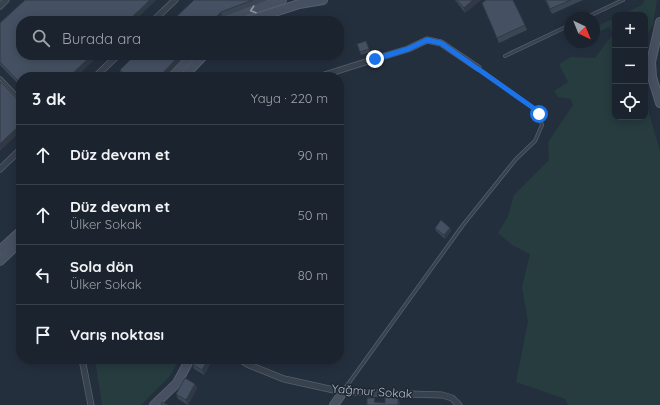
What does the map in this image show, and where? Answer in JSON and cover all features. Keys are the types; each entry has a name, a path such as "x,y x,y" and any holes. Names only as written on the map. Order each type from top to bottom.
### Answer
{"street":[{"path":"0,6 6,0"},
{"path":"158,16 175,0"},
{"path":"232,16 282,0"},
{"path":"262,16 299,4 323,0"},
{"path":"660,22 651,62 652,77 660,103"},
{"path":"334,72 408,49 427,40 441,43 478,68"},
{"path":"100,72 113,60"},
{"path":"177,72 187,60"},
{"path":"188,72 199,60"},
{"path":"0,169 16,154"},
{"path":"0,250 16,235"},
{"path":"0,261 16,246"},
{"path":"83,364 92,405"},
{"path":"154,405 177,383 187,364"},
{"name":"Yağmur Sokak","path":"247,364 284,379 343,392 442,395 452,398 459,405"},
{"path":"334,405 343,392"}],"lane":[{"path":"598,12 623,0"},
{"path":"505,56 564,28"},
{"path":"343,392 463,225 516,159 535,141 542,125 539,114 532,107 478,68"},
{"path":"0,78 16,95"},
{"path":"9,161 16,157"}],"green space":[{"path":"645,0 657,0 653,25 648,33 648,12 627,12 642,5"},
{"path":"612,19 612,32 609,27 600,31 600,24"},
{"path":"612,35 612,120 648,120 648,109 660,151 660,405 568,405 565,399 516,382 528,322 522,287 530,254 512,245 498,233 508,216 514,195 549,160 548,142 573,105 571,99 558,97 554,91 568,82 559,64 571,57 595,58"},
{"path":"96,364 177,364 169,377 141,405 102,405"}],"building":[{"path":"25,0 150,0 133,16 16,16 16,60 87,60 74,72 16,72 16,79 0,62 0,23"},
{"path":"194,0 253,0 221,12 217,16 177,16"},
{"path":"457,0 473,0 464,8"},
{"path":"486,0 513,0 525,25 497,38 482,3"},
{"path":"546,0 571,0 550,9"},
{"path":"366,41 369,49 360,52 357,44"},
{"path":"130,60 175,60 164,72 122,72 120,70"},
{"path":"1,82 16,98 16,129 0,144"},
{"path":"441,220 450,228 444,235 435,228"},
{"path":"192,364 205,364 202,370"},
{"path":"185,378 195,384 186,400 176,394"},
{"path":"385,397 398,398 398,405 367,405 367,398 375,398 374,402 385,403"},
{"path":"162,402 168,405 161,405"}],"route":[{"path":"375,59 408,49 427,40 441,43 532,107 539,114"}]}
